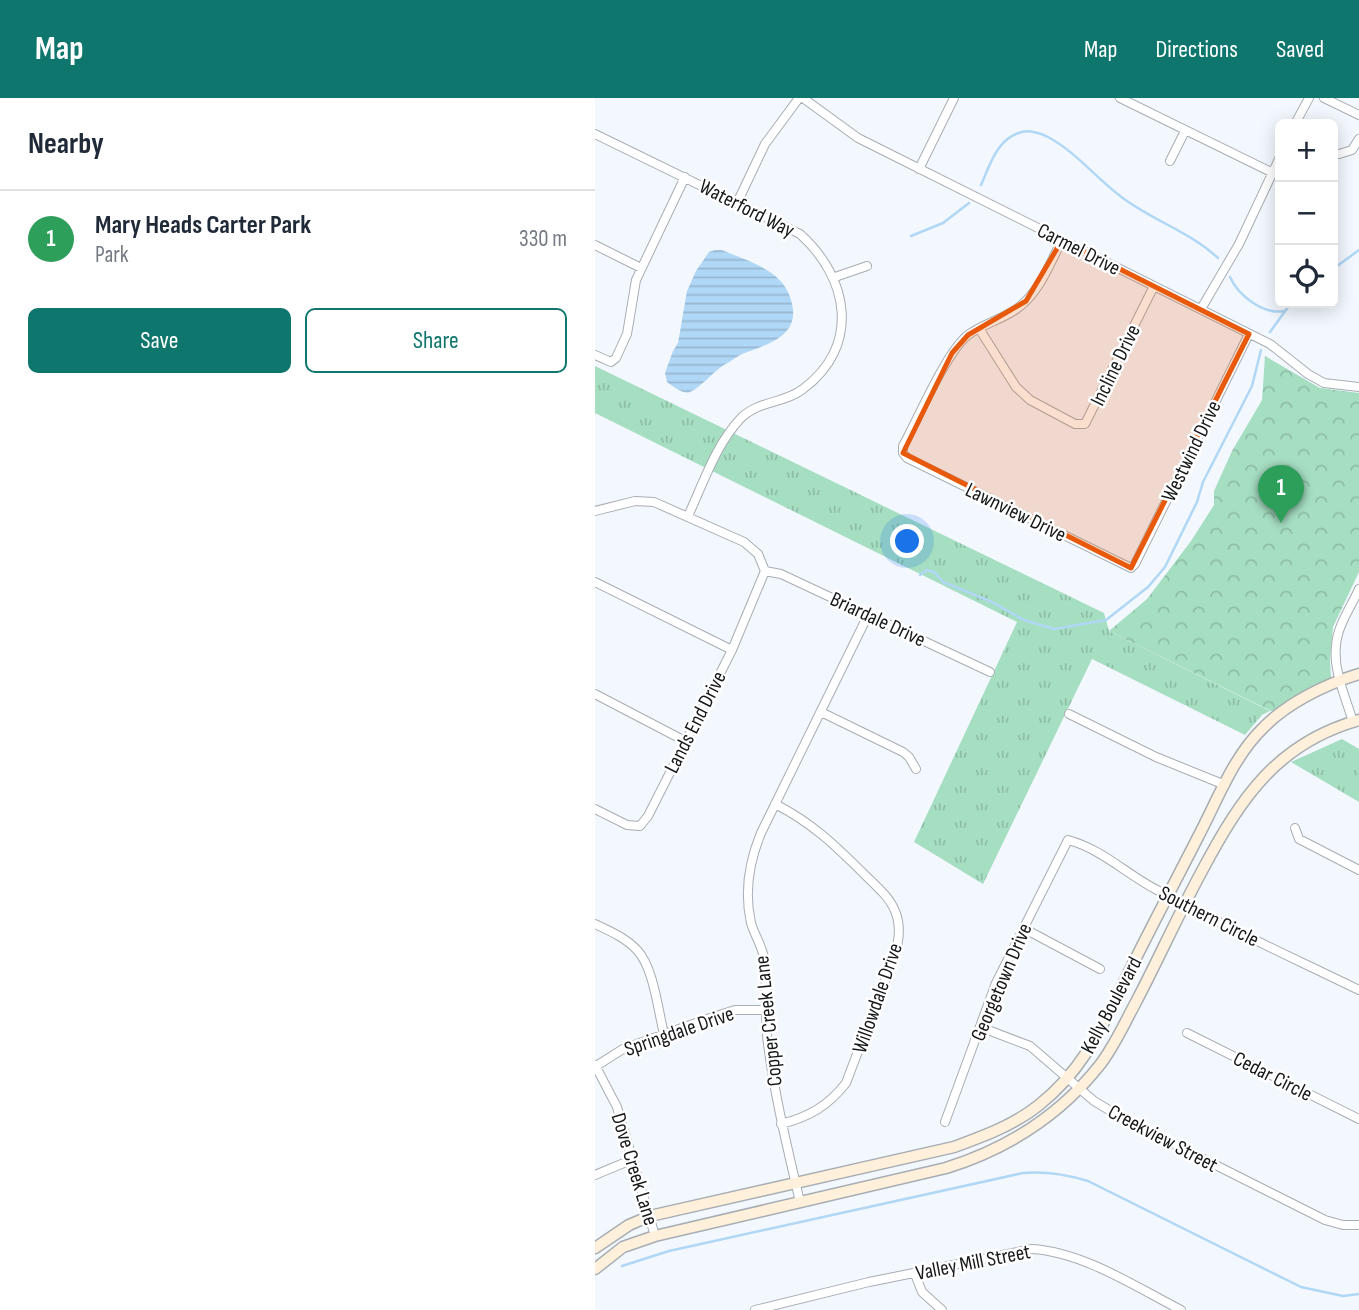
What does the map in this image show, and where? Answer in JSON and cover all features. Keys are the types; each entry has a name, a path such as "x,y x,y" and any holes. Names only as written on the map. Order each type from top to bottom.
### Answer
{"main road":[{"name":"Kelly Boulevard","path":"595,1248 629,1225 650,1216 954,1147 1000,1130 1039,1105 1067,1077 1101,1032 1239,757 1263,727 1296,704 1340,680 1359,674"},
{"name":"Kelly Boulevard","path":"595,1269 623,1247 655,1236 946,1168 975,1159 1021,1136 1080,1089 1100,1064 1116,1040 1184,904 1233,814 1264,775 1300,745 1356,721"}],"street":[{"name":"Carmel Drive","path":"801,98 858,138 1269,344 1324,383 1359,387"},
{"path":"738,201 765,144 801,98"},
{"path":"919,169 954,98"},
{"path":"1120,98 1273,173"},
{"path":"1298,119 1309,98"},
{"path":"1324,98 1359,115"},
{"path":"1170,161 1185,131"},
{"name":"Waterford Way","path":"595,134 738,201 800,234 813,245 835,277 843,319 830,359 803,390 782,400 756,406 741,419 723,442 688,516"},
{"path":"1339,153 1352,150 1359,139"},
{"path":"1201,309 1239,244 1275,168"},
{"path":"595,355 611,362 616,358 627,334 633,291 641,268 685,177"},
{"path":"980,330 1015,310 1037,289 1062,240"},
{"path":"595,245 641,268"},
{"path":"835,277 867,266"},
{"name":"Incline Drive","path":"980,330 1016,387 1030,400 1075,424 1085,424 1154,286"},
{"name":"Lawnview Drive","path":"980,330 968,335 952,353 903,446 903,453 907,458 1131,568"},
{"name":"Westwind Drive","path":"1131,568 1249,334"},
{"path":"595,511 635,501 654,502 744,542 758,554 765,571"},
{"name":"Briardale Drive","path":"765,571 781,574 990,672"},
{"name":"Lands End Drive","path":"595,809 627,825 640,826 648,816 732,650 765,571"},
{"path":"595,582 732,650"},
{"path":"1356,721 1340,680 1335,645 1341,625 1359,589"},
{"name":"Copper Creek Lane","path":"800,1202 781,1124 771,1065 765,1010 764,958 752,924 748,883 755,849 775,804 868,615"},
{"path":"595,694 685,741"},
{"path":"821,712 903,752 916,769"},
{"path":"1069,714 1156,757 1225,785"},
{"name":"Willowdale Drive","path":"775,804 830,839 884,894 896,912 899,937 846,1083 822,1108 806,1117 781,1124"},
{"path":"1295,828 1299,839 1359,870"},
{"name":"Southern Circle","path":"1065,846 1069,840 1107,856 1134,878 1359,990"},
{"name":"Georgetown Drive","path":"945,1122 996,983 1065,846"},
{"path":"595,924 620,936 637,950 647,964 664,1034"},
{"path":"1023,928 1100,969"},
{"name":"Springdale Drive","path":"595,1065 623,1049 735,1010 765,1010"},
{"name":"Creekview Street","path":"980,1027 1030,1046 1080,1089 1124,1119 1316,1216 1343,1225 1359,1225"},
{"name":"Cedar Circle","path":"1187,1032 1359,1119"},
{"name":"Dove Creek Lane","path":"595,1065 614,1097 655,1236"},
{"path":"595,1175 631,1160"},
{"name":"Valley Mill Street","path":"755,1310 1017,1250 1048,1250 1078,1259 1181,1310"},
{"path":"915,1273 922,1292 942,1310"}],"highlighted area":[{"path":"1062,240 1249,334 1131,568 903,453 952,353 968,335 1026,301"}],"green space":[{"path":"1265,356 1320,388 1359,393 1359,572 1333,627 1331,679 1277,714 1109,631 1147,599 1191,541 1214,505 1214,491 1232,451 1262,400"},
{"path":"595,366 1104,613 1109,631 1270,711 1262,715 1245,735 1092,659 983,884 914,842 1017,622 595,413"},
{"path":"1342,739 1359,749 1359,802 1291,762"}],"water":[{"path":"722,250 752,262 779,279 790,297 792,321 788,330 772,342 740,355 694,390 685,392 667,382 665,373 678,343 687,291 696,271 709,252"}],"waterway":[{"path":"981,185 995,153 1006,140 1022,132 1039,133 1069,151 1127,201 1197,242 1218,258"},
{"path":"911,236 943,223 969,203"},
{"path":"1338,265 1359,250"},
{"path":"1230,277 1252,302 1268,310 1284,311"},
{"path":"1270,332 1287,308"},
{"path":"920,575 927,570 934,572 943,582 992,602 1024,620 1054,629 1106,620 1148,587 1165,567 1197,502 1203,482 1252,386 1261,350"},
{"path":"622,1266 669,1251 1023,1173 1040,1172 1088,1181 1301,1287 1343,1296 1359,1294"}],"place":[{"name":"Mary Heads Carter Park","path":"1281,523"}]}
